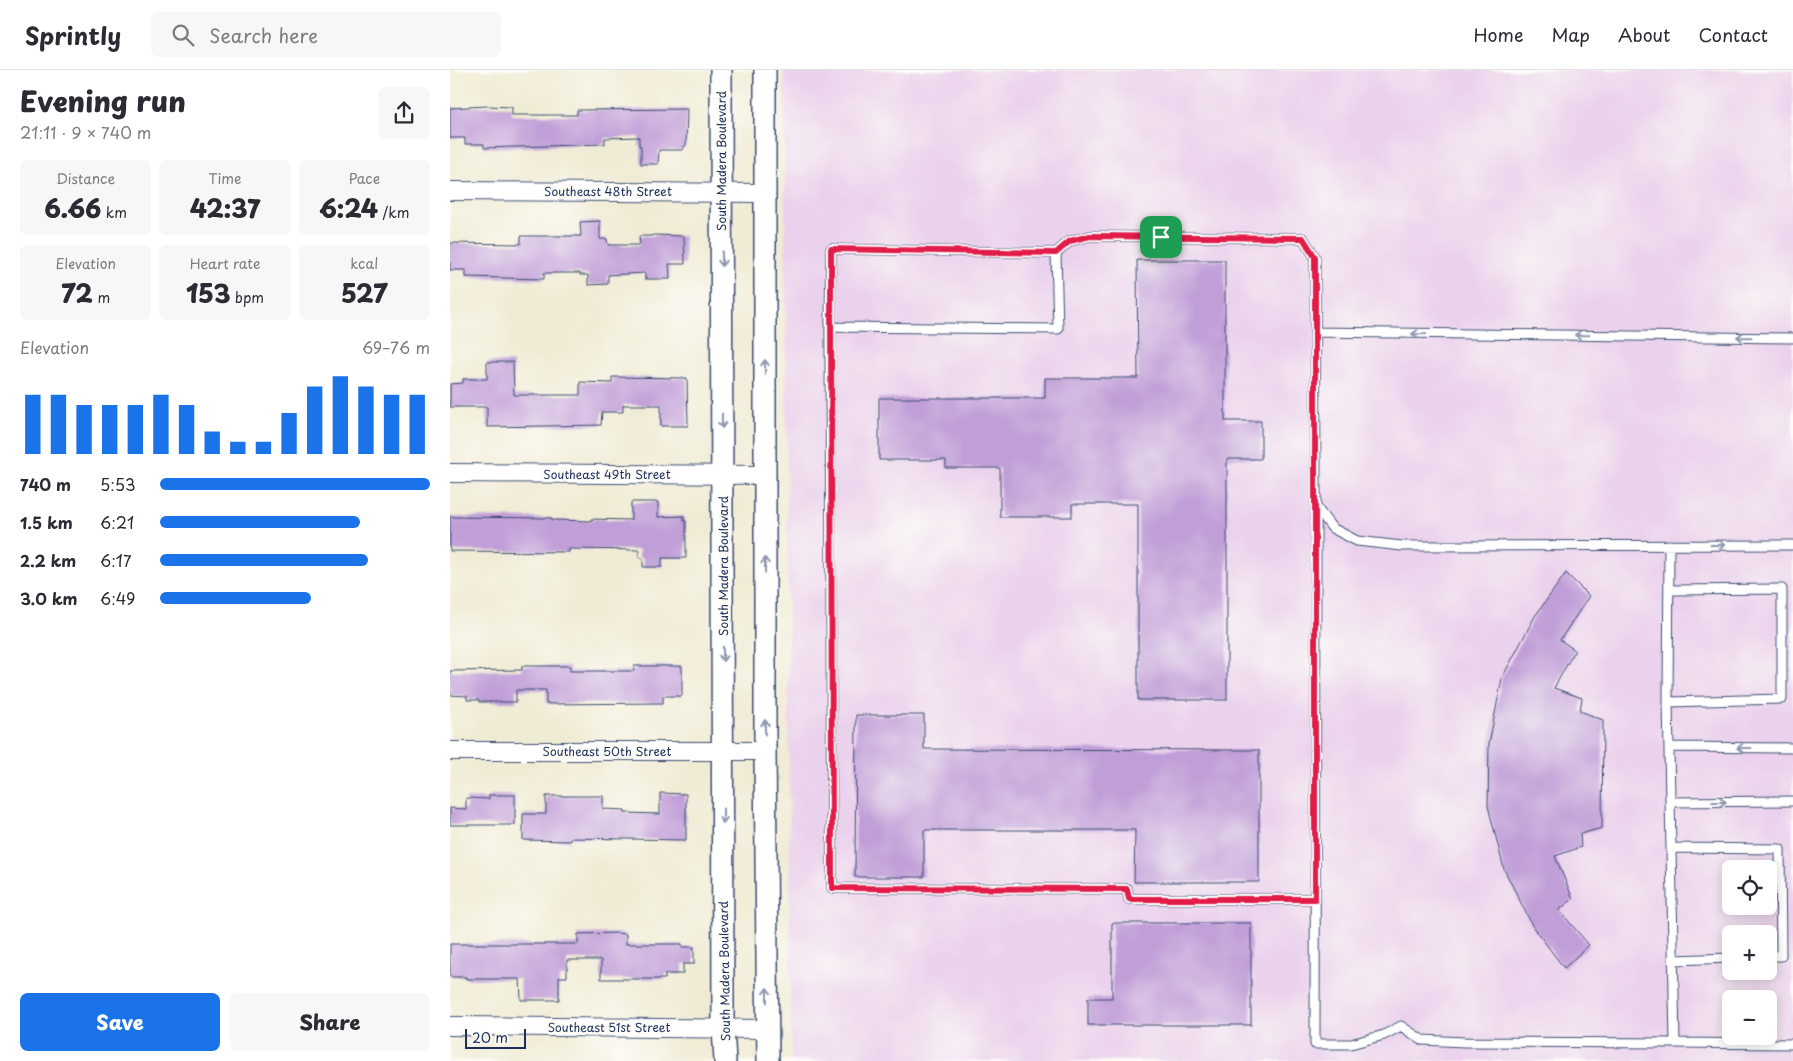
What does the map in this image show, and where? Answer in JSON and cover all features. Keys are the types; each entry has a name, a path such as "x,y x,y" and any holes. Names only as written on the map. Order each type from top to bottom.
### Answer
{"street":[{"name":"South Madera Boulevard","path":"721,70 723,1028 725,1061"},
{"path":"766,70 765,751 768,1061"},
{"name":"Southeast 48th Street","path":"450,191 765,193"},
{"name":"Southeast 49th Street","path":"450,473 765,475"},
{"name":"Southeast 50th Street","path":"450,751 765,751"},
{"name":"Southeast 51st Street","path":"450,1026 767,1029"}],"lane":[{"path":"1315,899 1129,899 1127,889 832,888 831,249 1056,253 1070,241 1090,236 1303,238 1315,257 1316,507 1315,1044 1352,1044 1384,1035 1402,1026 1422,1040 1464,1042 1793,1044"},
{"path":"830,326 1058,329 1056,253"},
{"path":"1315,332 1793,338"},
{"path":"1316,507 1332,528 1357,541 1402,546 1793,545"},
{"path":"1669,545 1668,702 1675,1043"},
{"path":"1668,702 1782,699 1782,589 1669,590"},
{"path":"1670,747 1793,748"},
{"path":"1670,802 1793,801"},
{"path":"1671,848 1780,849 1781,956 1777,956"},
{"path":"1674,960 1722,958"}],"shaded area":[{"path":"784,70 1793,70 1793,1061 791,1061"}],"building":[{"path":"512,107 512,115 577,115 577,110 687,109 686,146 683,146 683,150 659,150 658,164 641,164 639,137 605,138 605,144 484,148 484,144 465,144 465,138 450,138 450,108"},
{"path":"600,221 600,239 607,239 608,245 640,245 639,236 684,236 685,264 669,264 670,279 645,279 645,273 608,275 608,284 588,285 588,275 580,275 580,273 544,273 544,279 466,277 466,270 450,270 450,243 521,244 521,236 581,236 580,222"},
{"path":"1137,260 1225,260 1225,421 1261,421 1261,459 1227,459 1227,700 1138,700 1138,504 1072,504 1072,517 1000,517 1000,468 946,468 946,460 879,460 879,398 1045,398 1045,378 1138,378"},
{"path":"487,362 513,362 514,395 580,395 580,382 612,383 612,377 687,378 688,426 661,426 661,405 623,405 623,412 602,412 601,425 487,427 487,407 450,407 450,384 463,383 463,379 487,379"},
{"path":"631,502 658,502 658,517 684,516 684,521 686,521 686,558 662,558 662,567 643,567 643,558 639,558 639,550 569,549 569,552 450,551 450,517 552,518 552,520 591,521 591,519 631,520"},
{"path":"1566,573 1589,596 1560,640 1575,650 1554,688 1582,698 1580,711 1603,720 1602,828 1580,834 1581,847 1555,856 1573,899 1559,910 1589,945 1564,968 1533,927 1504,869 1488,806 1489,744 1502,678 1535,616"},
{"path":"522,666 570,666 570,671 634,671 634,666 682,666 682,696 663,696 663,703 546,704 546,690 516,690 516,702 479,702 479,700 467,700 467,696 450,695 450,671 522,670"},
{"path":"856,715 924,715 924,749 1259,750 1259,882 1134,882 1135,830 924,830 924,877 855,877"},
{"path":"660,793 686,794 686,840 570,838 570,841 523,840 523,814 546,814 546,796 603,796 603,809 625,810 625,813 660,814"},
{"path":"489,795 515,795 515,825 450,825 450,808 466,809 466,798 489,799"},
{"path":"1112,923 1251,923 1251,1025 1088,1025 1088,998 1112,998"},
{"path":"578,934 626,934 626,944 682,944 682,947 694,947 694,964 683,964 683,974 665,974 665,979 601,979 601,960 567,960 567,977 559,977 559,1000 521,1000 520,979 466,979 466,977 450,977 450,944 578,944"}],"route":[{"path":"1090,236 1161,237 1303,238 1315,257 1315,899 1129,899 1127,889 832,888 831,249 1056,253 1070,241 1090,236"}]}
